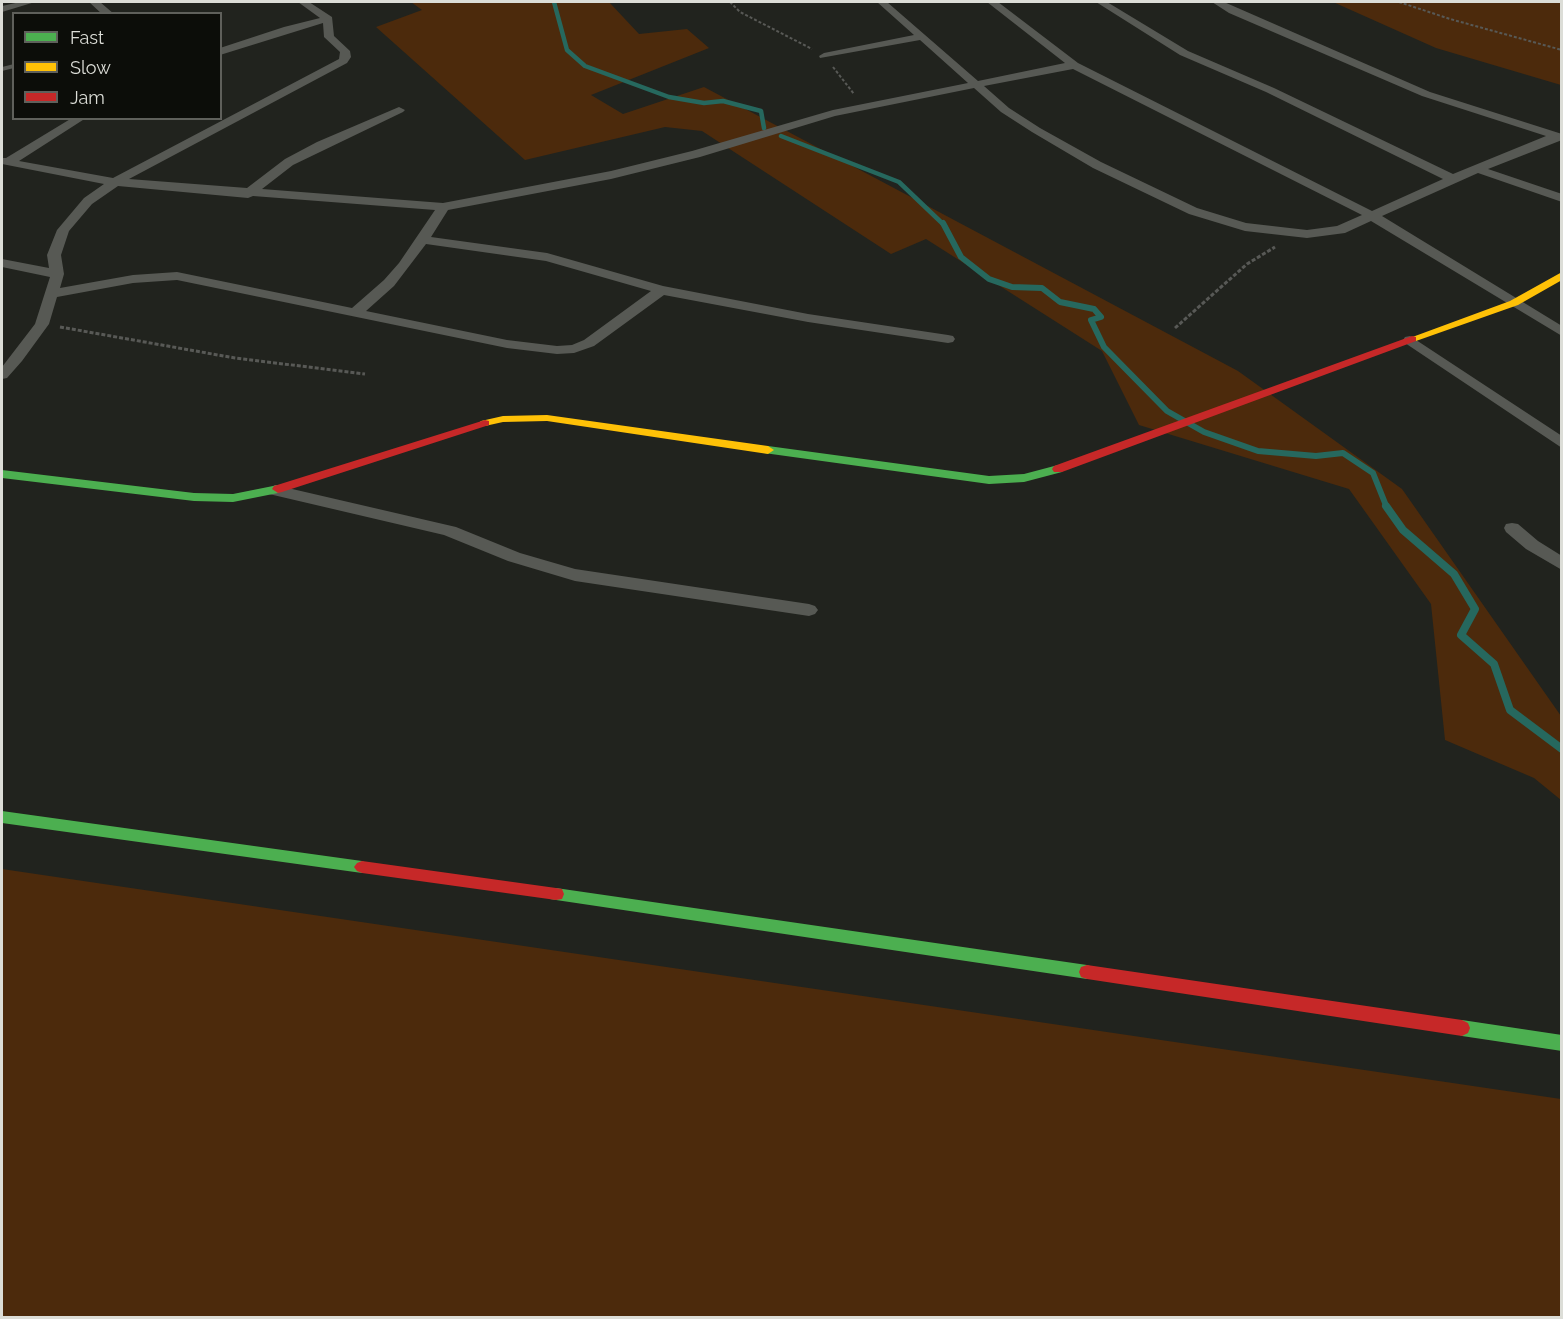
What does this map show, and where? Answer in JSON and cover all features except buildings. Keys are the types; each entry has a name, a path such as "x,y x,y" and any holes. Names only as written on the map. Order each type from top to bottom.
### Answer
{"street":[{"path":"2,9 30,2"},
{"path":"94,2 106,12"},
{"path":"303,2 328,19"},
{"path":"882,2 1005,110 1097,165 1214,219 1245,227 1283,233 1325,234 1340,230 1453,179 1559,137"},
{"path":"992,2 1074,65 1373,216 1562,332"},
{"path":"1101,2 1184,53 1270,90 1453,179"},
{"path":"1217,2 1426,94 1559,137"},
{"path":"222,51 288,29 328,19"},
{"path":"2,375 42,324 57,274 54,255 63,230 88,201 115,182 343,61 346,57 345,51 329,37 328,19"},
{"path":"824,56 921,38"},
{"path":"5,162 115,182 248,194 443,207 611,175 696,154 807,120 864,106 976,86 1074,65"},
{"path":"248,194 290,162 321,145 399,110"},
{"path":"5,162 78,120"},
{"path":"1477,169 1562,198"},
{"path":"355,313 389,283 423,240 443,207"},
{"path":"423,240 548,257 661,290 808,318 948,339"},
{"path":"2,263 57,274"},
{"path":"2,474 194,497 233,498 275,490 503,419 547,418 933,474 989,480 1024,478 1047,473 1195,417 1514,303 1562,275"},
{"path":"50,294 133,279 177,276 507,344 536,349 574,349 589,343 661,290"},
{"path":"1410,340 1562,443"},
{"path":"275,490 450,531 531,563 574,575 809,610"},
{"path":"1512,528 1532,545 1562,564"},
{"path":"2,817 592,899 1562,1043"}],"path":[{"path":"730,2 740,12 824,56 864,106"},
{"path":"1399,2 1450,19 1562,50"},
{"path":"1175,328 1247,264 1275,248 1283,233"},
{"path":"42,324 235,358 365,374"}],"shaded area":[{"path":"411,2 609,2 639,34 687,29 709,48 591,95 623,114 704,87 1238,371 1402,489 1561,716 1561,800 1534,778 1445,740 1431,604 1349,489 1139,425 1102,351 926,239 891,254 702,131 665,127 525,160 376,27 422,10"},
{"path":"1333,2 1561,2 1561,85 1436,48"},
{"path":"2,869 1561,1099 1561,1317 2,1317"}],"waterway":[{"path":"554,2 567,50 585,66 669,97 704,103 723,101 761,111 764,128"},
{"path":"781,136 899,182 944,225"},
{"path":"943,223 961,257 989,279 1012,287 1042,288 1060,302 1094,309 1101,317 1091,320 1104,347 1167,411 1204,432 1258,451 1316,456 1343,453 1373,473 1386,507"},
{"path":"1386,507 1403,530 1454,574 1475,609 1461,635 1494,664 1510,710 1562,749"}],"traffic: fast":[{"path":"768,450 989,480 1024,478 1058,469"},
{"path":"2,474 194,497 233,498 278,489"},
{"path":"2,817 362,867"},
{"path":"556,894 1087,972"},
{"path":"1462,1028 1562,1043"}],"traffic: slow":[{"path":"1412,339 1514,303 1562,275"},
{"path":"485,423 503,419 547,418 768,450"}],"traffic: jam":[{"path":"1058,469 1412,339"},
{"path":"278,489 485,423"},
{"path":"362,867 556,894"},
{"path":"1087,972 1462,1028"}]}
